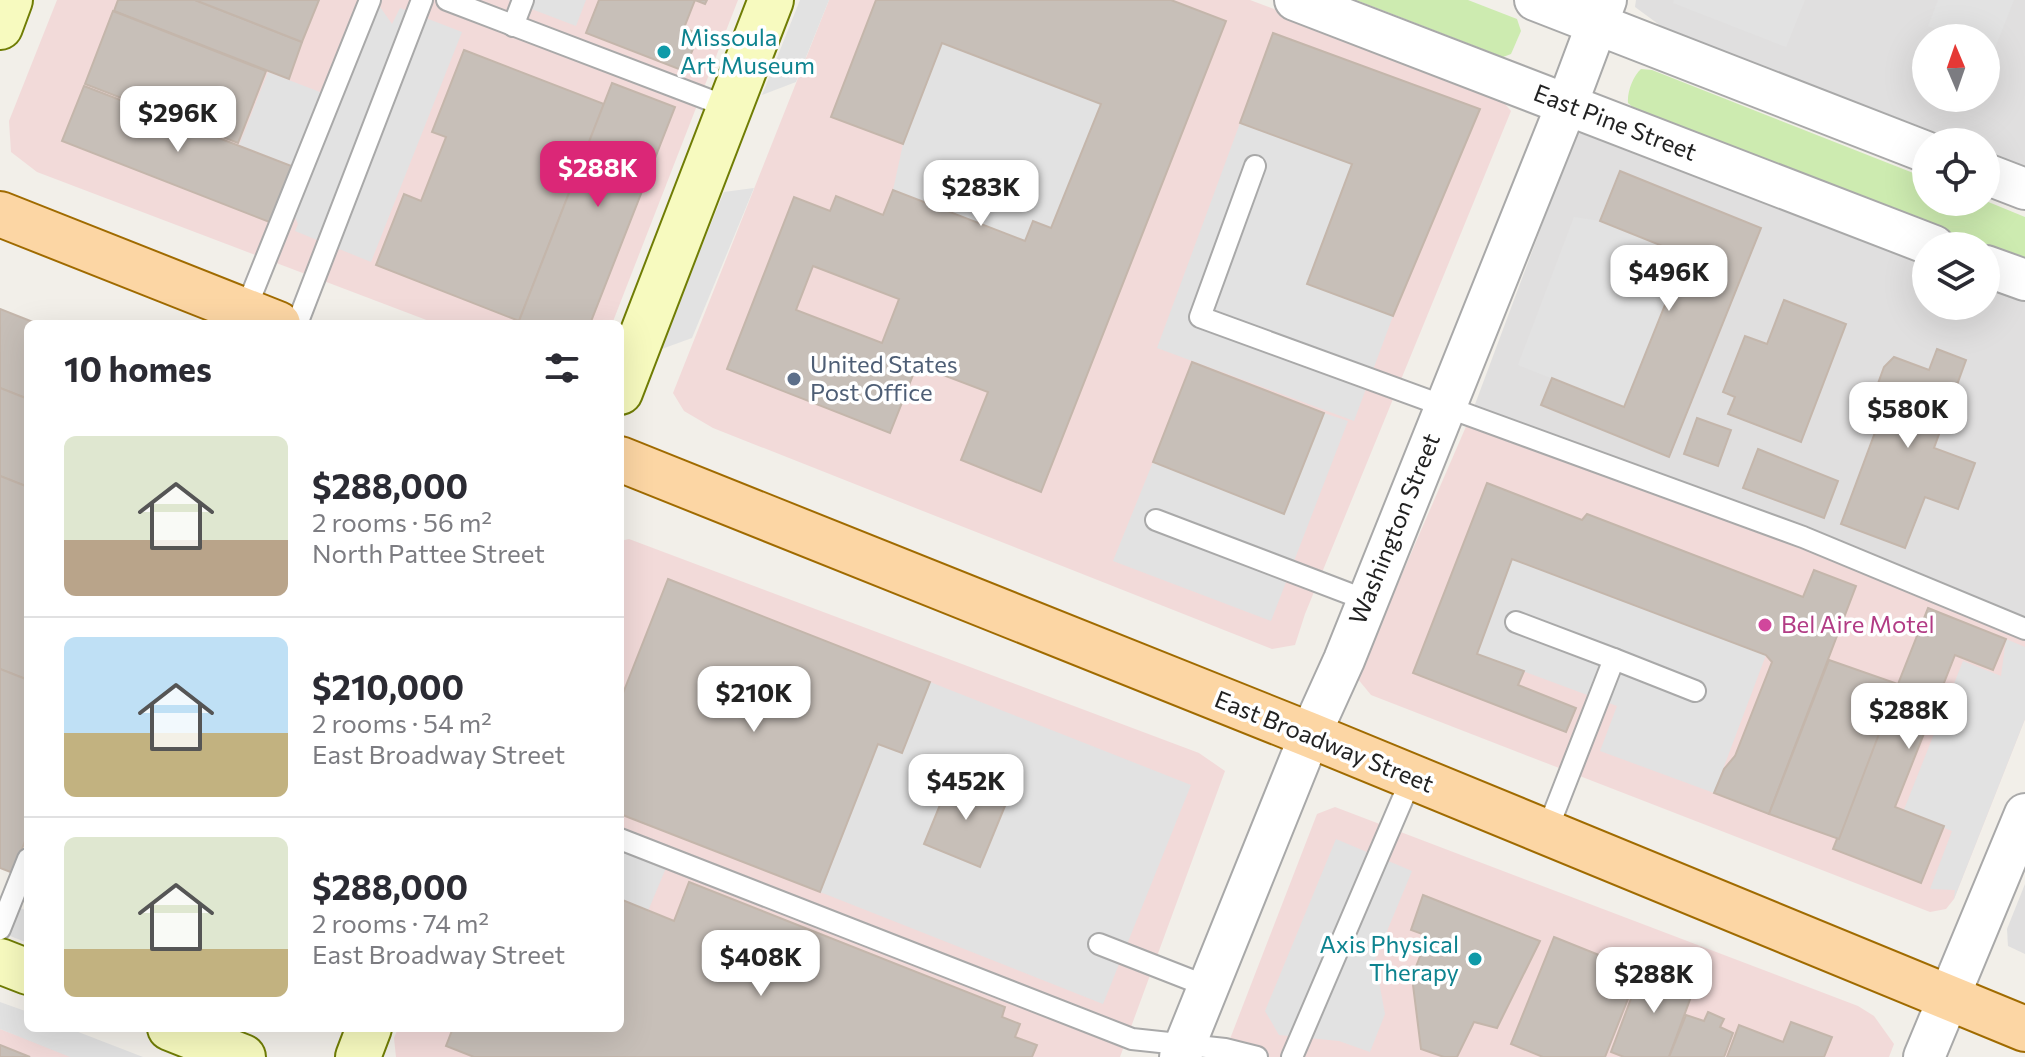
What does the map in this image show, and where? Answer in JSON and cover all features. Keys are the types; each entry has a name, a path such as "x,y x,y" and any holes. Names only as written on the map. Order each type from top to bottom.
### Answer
{"main road":[{"path":"0,214 255,320"},
{"name":"East Broadway Street","path":"624,461 1310,735 2025,1029"}],"street":[{"path":"0,27 10,0"},
{"path":"624,381 771,0"},
{"name":"East Pine Street","path":"1295,0 1912,237"},
{"path":"1535,0 1601,13 1912,146"},
{"name":"Washington Street","path":"1182,1052 1310,735 1344,660 1601,13"},
{"path":"2000,179 2025,189"},
{"path":"2000,271 2025,280"},
{"path":"1924,1057 2025,814"},
{"path":"0,961 24,970"},
{"path":"180,1032 243,1057"},
{"path":"358,1057 367,1032"}],"lane":[{"path":"255,320 370,0"},
{"path":"299,320 422,0"},
{"path":"447,0 728,107"},
{"path":"513,26 523,0"},
{"path":"1255,166 1200,317 1803,537 2025,629"},
{"path":"1156,520 1366,600"},
{"path":"1516,622 1695,691"},
{"path":"1546,833 1614,659"},
{"path":"1292,1057 1412,777"},
{"path":"624,841 1132,1039 1182,1052 1225,1049 1257,1057"},
{"path":"0,929 24,869"},
{"path":"1099,944 1209,987"}],"shaded area":[{"path":"57,0 738,0 614,320 426,320 37,172 11,152 9,121"},
{"path":"508,0 586,0 576,26"},
{"path":"800,0 829,0 796,82 762,95"},
{"path":"829,0 1250,0 1496,93 1511,111 1295,645 1272,649 713,428 684,411 673,393"},
{"path":"1636,0 2025,0 2025,167 2000,157 2000,128 1924,128 1665,29 1635,7"},
{"path":"1674,0 1805,0 1786,47 1673,3"},
{"path":"1938,0 2014,0 2000,36 2000,24 1929,24"},
{"path":"378,4 392,24 400,8 462,32 371,262 295,231 298,224 293,213 309,172 239,145 268,72 338,99"},
{"path":"942,43 1101,104 1051,228 1033,221 1025,241 893,190 903,144"},
{"path":"1240,123 1352,164 1307,284 1393,316 1354,421 1157,348"},
{"path":"1594,130 1912,255 1912,320 2000,320 2000,289 2025,299 2025,629 1471,415 1576,134"},
{"path":"754,188 692,338 659,350 724,192"},
{"path":"1574,217 1600,221 1685,255 1624,407 1518,365"},
{"path":"1324,413 1348,421 1271,621 1113,561 1153,462 1284,513"},
{"path":"1471,415 2025,629 2025,719 1954,899 1946,909 1930,912 1371,695 1357,678"},
{"path":"629,539 1199,753 1225,771 1120,1057 396,1057 396,1032 624,1032 624,540"},
{"path":"1512,559 1766,655 1714,793 1600,751 1617,706 1477,654"},
{"path":"2006,639 2025,647 2025,719 1954,899 1955,890 1930,889 1952,831 1903,812 1963,661 2001,676"},
{"path":"930,682 1191,785 1103,1004 820,892 878,744 902,753"},
{"path":"1335,807 1858,1006 1874,1016 1894,1044 1889,1057 1223,1057 1317,814"},
{"path":"1336,839 1412,871 1375,960 1385,1014 1370,1052 1339,1041 1279,1035 1265,1011"},
{"path":"624,850 666,868 648,911 624,902"},
{"path":"2025,884 2025,954 2008,946 2007,929"},
{"path":"0,900 24,909 24,941 0,932"},
{"path":"0,1002 24,1011 24,1032 78,1032 143,1057 70,1057 0,1029"},
{"path":"0,1029 74,1057 0,1057"}],"green space":[{"path":"1356,0 1468,0 1517,19 1521,31 1511,54 1503,57"},
{"path":"1641,69 1652,70 1912,172 1912,216 2000,216 2000,207 2025,217 2025,262 2000,252 2000,232 1949,232 1635,109 1628,103 1633,80"}],"building":[{"path":"118,0 195,0 302,42 289,79 114,11"},
{"path":"195,0 319,0 302,42"},
{"name":"Missoula Art Museum","path":"599,0 695,0 684,28 699,34 684,71 586,33"},
{"path":"876,0 1171,0 1226,21 1041,492 961,460 988,392 917,365 890,433 727,369 794,197 830,211 836,196 883,215 893,190 1025,241 1033,221 1051,228 1101,104 942,43 903,144 831,117","holes":["813,266 899,299 882,343 796,310"]},
{"path":"113,11 266,71 238,143 85,84"},
{"path":"1273,33 1480,109 1393,316 1307,284 1352,164 1240,123"},
{"path":"464,50 604,104 519,320 376,265 404,194 421,201 446,137 432,132"},
{"path":"612,83 675,107 592,320 519,320"},
{"path":"84,86 294,167 272,223 62,141"},
{"path":"1620,171 1761,228 1669,457 1541,405 1552,378 1624,407 1685,255 1600,221"},
{"path":"1784,300 1846,324 1801,442 1728,414 1735,397 1723,392 1745,336 1767,344"},
{"path":"0,309 28,320 24,320 24,397 0,388"},
{"path":"1937,349 1966,360 1934,448 1975,463 1958,509 1925,497 1905,548 1841,524 1877,427 1864,422 1884,367 1894,357 1929,370"},
{"path":"1192,362 1324,413 1284,514 1153,462"},
{"path":"0,388 24,397 24,485 0,476"},
{"path":"1697,418 1731,430 1718,466 1684,454"},
{"path":"1758,449 1838,481 1824,518 1743,488"},
{"path":"0,476 24,485 24,678 0,669"},
{"name":"Bel Aire Motel","path":"1487,483 1582,520 1587,514 1803,597 1814,570 1856,586 1769,814 1714,793 1724,769 1735,756 1772,662 1766,655 1512,559 1477,654 1524,671 1518,685 1576,708 1566,732 1413,673"},
{"path":"668,579 930,682 902,753 878,744 820,892 624,816 624,691"},
{"path":"1928,608 2006,639 1993,670 1955,655 1895,807 1944,826 1921,883 1833,849"},
{"path":"1829,660 1898,684 1839,839 1769,814"},
{"path":"0,669 24,678 24,844 13,873 0,868"},
{"path":"951,778 1007,801 980,867 924,844"},
{"path":"689,882 1005,1007 1002,1017 1020,1024 1015,1037 1037,1045 1032,1057 474,1057 446,1046 451,1032 624,1032 624,901 674,921"},
{"name":"Axis Physical Therapy","path":"1423,895 1540,941 1497,1028 1474,1022 1457,1057 1444,1057 1421,1049 1412,977 1428,936 1411,930"},
{"path":"1554,937 1639,971 1605,1057 1543,1057 1511,1044"},
{"path":"1644,964 1696,983 1669,1057 1624,1057 1611,1052"},
{"path":"1708,1012 1724,1019 1720,1027 1733,1033 1724,1057 1669,1057 1686,1015 1704,1021"},
{"path":"1791,1022 1832,1037 1824,1057 1727,1057 1739,1025 1783,1042"},
{"path":"0,1045 30,1057 0,1057"}],"place":[{"name":"Missoula Art Museum","path":"664,52"},
{"name":"United States Post Office","path":"794,379"},
{"name":"Bel Aire Motel","path":"1765,625"},
{"name":"Axis Physical Therapy","path":"1475,959"}]}
